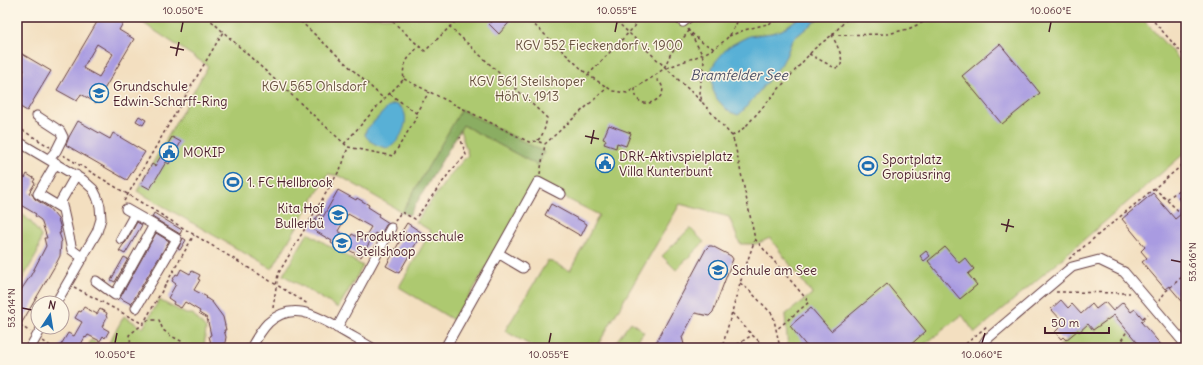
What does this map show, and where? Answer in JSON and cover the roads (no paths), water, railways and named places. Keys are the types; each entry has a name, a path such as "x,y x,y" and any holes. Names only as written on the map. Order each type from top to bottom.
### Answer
{"street":[{"path":"37,116 60,131 63,137 38,194 63,209"},
{"path":"17,140 87,182 98,197 101,210 99,228 61,295"},
{"path":"76,175 61,201 72,250 83,258"},
{"path":"445,348 538,182 561,194"},
{"path":"123,207 177,239 136,308"},
{"path":"121,239 135,214"},
{"path":"96,281 114,295 154,225"},
{"path":"337,328 391,228"},
{"path":"498,253 523,268"},
{"path":"981,348 987,339 1072,267 1099,260 1124,272 1186,346"},
{"path":"251,348 262,329 271,320 282,314 299,311 316,315 372,348"},
{"path":"30,348 37,335"}],"water":[{"name":"Bramfelder See","path":"800,17 820,17 792,40 781,65 742,112 738,115 728,111 717,99 713,90 712,68 716,61 728,47 739,41 749,36 782,30"},
{"path":"394,104 404,111 405,123 401,136 392,146 387,148 374,144 365,135 366,130 388,107"}],"place":[{"name":"Grundschule Edwin-Scharff-Ring","path":"99,93"},
{"name":"MOKIP","path":"169,152"},
{"name":"DRK-Aktivspielplatz Villa Kunterbunt","path":"605,163"},
{"name":"Sportplatz Gropiusring","path":"868,166"},
{"name":"1. FC Hellbrook","path":"233,182"},
{"name":"Kita Hof Bullerbü","path":"338,215"},
{"name":"Produktionsschule Steilshoop","path":"342,243"},
{"name":"Schule am See","path":"718,270"}],"park label":[{"name":"KGV 552 Fieckendorf v. 1900","path":"599,45"},
{"name":"KGV 565 Ohlsdorf","path":"314,86"},
{"name":"KGV 561 Steilshoper Höh v. 1913","path":"527,88"}]}
